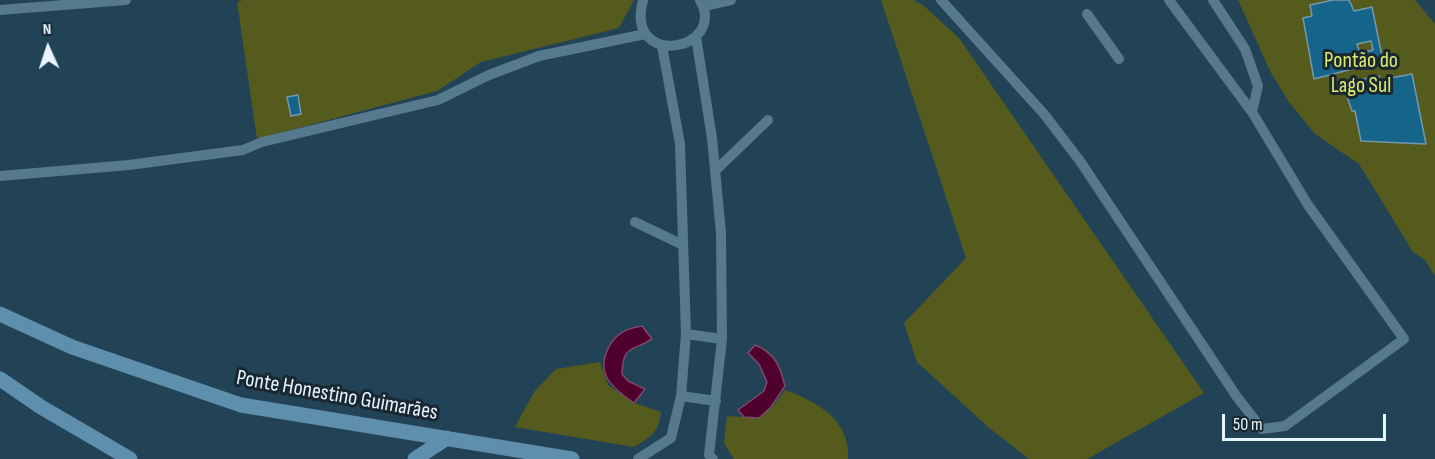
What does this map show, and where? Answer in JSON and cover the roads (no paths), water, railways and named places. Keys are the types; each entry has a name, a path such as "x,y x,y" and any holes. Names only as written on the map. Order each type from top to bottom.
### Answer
{"main road":[{"name":"Ponte Honestino Guimarães","path":"0,314 72,347 241,405 572,459"},
{"path":"0,379 41,408 130,459"},
{"path":"415,459 447,438"}],"lane":[{"path":"0,10 126,0"},
{"path":"643,0 639,16 645,34 662,46 674,47 686,45 696,38 704,23 702,3 731,0"},
{"path":"941,0 1044,114 1073,152 1237,397 1262,429 1286,426 1404,339 1308,205 1252,112 1169,0"},
{"path":"1213,0 1245,49 1258,86 1252,112"},
{"path":"1087,14 1119,59"},
{"path":"0,176 129,165 243,150 262,142 438,100 489,75 538,56 645,34"},
{"path":"696,38 715,171 721,233 722,339 709,455 713,459"},
{"path":"638,459 671,438 681,396 686,334 680,144 662,46"},
{"path":"715,171 768,120"},
{"path":"635,222 683,245"},
{"path":"686,334 722,339"},
{"path":"681,396 716,401"}],"park label":[{"name":"Pontão do Lago Sul","path":"1361,74"}]}
